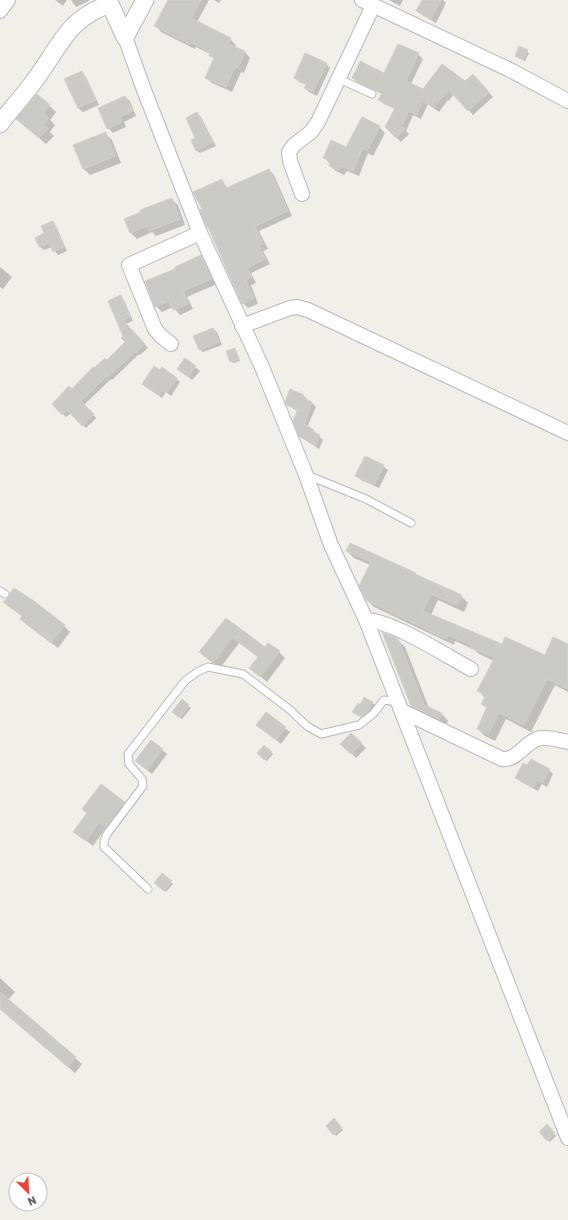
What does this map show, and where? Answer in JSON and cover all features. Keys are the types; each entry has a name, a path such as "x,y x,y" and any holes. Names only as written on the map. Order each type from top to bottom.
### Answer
{"street":[{"path":"0,11 8,0"},
{"path":"125,37 146,0"},
{"path":"0,124 5,107 40,74 63,38 73,26 97,9 110,2 125,37 200,233 262,367 306,475 331,544 366,620 568,1138"},
{"path":"302,194 290,161 289,152 294,145 311,132 318,122 339,79 368,3 510,70 568,101"},
{"path":"171,344 160,336 155,329 129,264 200,233"},
{"path":"242,326 290,308 308,310 568,433"},
{"path":"366,620 372,620 398,629 471,669"},
{"path":"401,707 502,759 508,760 513,758 526,745 538,739 552,738 568,742"}],"lane":[{"path":"339,79 372,94"},
{"path":"306,475 366,498 411,523"},
{"path":"148,889 104,847 104,841 107,834 143,786 142,779 130,764 128,754 185,681 197,672 208,667 221,668 243,674 289,709 307,726 321,734 360,725 373,714 384,700 401,707"}],"building":[{"path":"168,0 201,0 191,18 231,38 228,44 245,51 238,68 235,67 226,87 205,78 214,58 209,56 210,53 191,42 190,44 154,26"},
{"path":"422,0 441,0 431,19 416,11"},
{"path":"398,44 419,53 406,81 423,89 442,64 465,81 473,74 489,92 468,111 449,90 434,108 423,101 416,115 409,111 402,126 405,129 396,138 385,127 395,108 378,100 382,93 352,78 360,61 384,73"},
{"path":"519,46 528,50 523,60 515,56"},
{"path":"305,53 327,63 313,92 304,88 306,84 294,78"},
{"path":"82,71 96,100 78,108 64,79"},
{"path":"37,94 50,105 43,113 49,118 43,125 48,128 39,138 16,119"},
{"path":"125,96 133,111 120,117 122,122 107,129 98,108"},
{"path":"197,112 213,142 196,151 191,140 195,138 186,118"},
{"path":"362,117 380,126 367,151 363,148 353,171 341,166 339,170 329,166 331,161 323,158 331,140 346,147"},
{"path":"106,132 115,156 83,169 73,145"},
{"path":"269,169 288,211 255,226 263,244 259,246 265,259 247,268 252,277 246,280 254,298 242,304 207,227 200,210 202,209 193,192 222,179 226,188"},
{"path":"172,198 180,219 149,231 147,226 130,233 124,219 141,212 140,210"},
{"path":"53,221 64,247 53,252 49,243 39,247 35,238 44,233 41,226"},
{"path":"201,255 212,279 183,291 188,304 173,310 169,301 155,307 145,281 175,269 175,267"},
{"path":"121,295 130,317 123,320 145,344 108,377 107,376 81,401 94,414 82,426 67,410 62,415 52,404 69,386 72,389 93,367 94,368 105,358 107,360 125,342 121,338 123,336 108,301"},
{"path":"213,328 219,342 199,350 193,336"},
{"path":"235,348 239,359 230,362 226,351"},
{"path":"185,358 196,366 188,377 177,369"},
{"path":"154,366 160,370 162,367 177,378 167,393 162,390 158,395 142,384"},
{"path":"290,389 304,395 303,398 312,402 304,424 314,430 313,432 320,435 315,446 299,436 293,421 298,409 287,405 285,402"},
{"path":"365,456 384,465 374,485 355,476"},
{"path":"350,543 462,595 457,605 431,594 423,611 502,644 505,637 545,655 553,637 568,644 568,689 547,679 524,725 499,713 488,734 477,729 487,707 481,704 486,695 477,691 495,657 470,648 472,645 448,635 446,639 366,600 359,586 371,562 346,551"},
{"path":"14,588 34,601 65,625 51,643 20,619 22,616 3,602 9,597"},
{"path":"226,618 265,647 268,643 280,651 260,677 249,668 258,657 232,637 213,663 199,652"},
{"path":"382,632 398,639 424,705 442,713 439,719 411,706"},
{"path":"364,697 373,702 369,710 361,717 352,712 358,703 360,705"},
{"path":"182,699 189,705 180,718 172,712"},
{"path":"266,712 286,727 276,740 256,725"},
{"path":"351,733 362,743 351,754 340,744"},
{"path":"151,740 163,749 147,770 135,761"},
{"path":"264,745 272,752 264,760 257,753"},
{"path":"531,759 550,769 542,783 537,780 533,787 515,778 523,763 527,765"},
{"path":"101,784 125,802 106,827 99,822 86,841 73,832 87,813 82,809"},
{"path":"162,873 172,881 164,891 154,883"},
{"path":"0,992 76,1057 68,1067 0,1009"},
{"path":"334,1118 342,1128 333,1135 326,1126"},
{"path":"547,1124 555,1133 547,1141 539,1132"}]}
